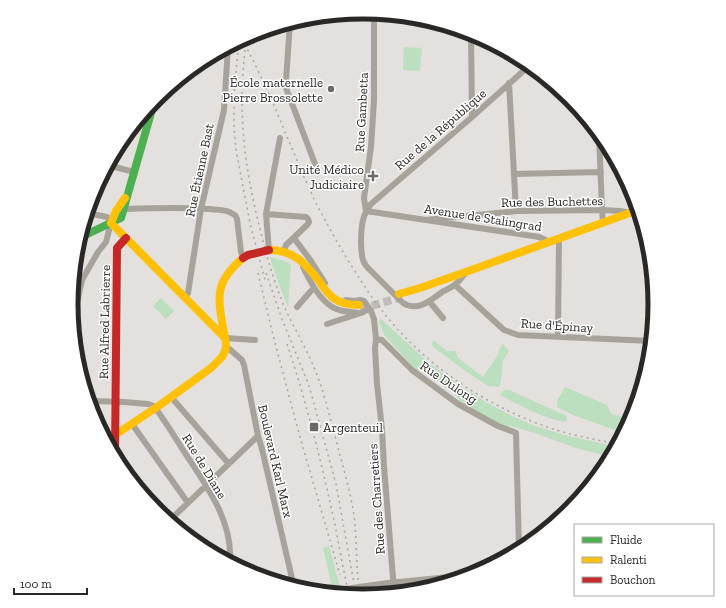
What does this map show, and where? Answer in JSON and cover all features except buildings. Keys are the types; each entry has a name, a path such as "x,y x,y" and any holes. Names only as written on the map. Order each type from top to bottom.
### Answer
{"main road":[{"path":"87,234 121,218 151,114"},
{"path":"111,223 116,211 128,194"},
{"name":"Avenue de Stalingrad","path":"550,242 633,213"},
{"path":"111,223 211,324 226,342"},
{"name":"Rue Alfred Labrierre","path":"115,444 117,248 126,238"},
{"path":"477,268 464,275 400,296 420,288 550,242"},
{"path":"115,435 156,408 211,368 222,356 226,342 219,298 221,284 224,276 230,269 248,255 277,249 297,257 307,266 326,292 333,298 359,308"},
{"path":"297,257 330,299 348,307 359,308"},
{"path":"211,324 222,322"}],"street":[{"name":"Rue Gambetta","path":"374,20 374,100 371,146 364,198 366,211 362,223 362,253 364,262 368,268 403,303 414,306 424,304 429,301"},
{"path":"290,29 286,88 317,169"},
{"path":"471,41 472,117"},
{"name":"Rue Étienne Bast","path":"184,297 188,293 201,208 224,110 228,53"},
{"name":"Rue de la République","path":"366,211 371,204 525,70"},
{"path":"509,83 516,211"},
{"path":"269,250 266,214 280,138"},
{"path":"599,145 603,224"},
{"path":"114,165 134,172"},
{"path":"514,174 600,172"},
{"path":"124,209 162,207 201,208 230,212 234,214 237,219 243,258"},
{"name":"Rue des Buchettes","path":"425,220 516,211 602,210 633,212"},
{"name":"Avenue de Stalingrad","path":"366,211 539,237 550,242"},
{"path":"78,296 82,280 98,252 106,242 111,223 107,217 92,214"},
{"path":"266,214 303,216 308,219 309,222 307,225 286,245 284,251"},
{"path":"294,238 326,285 335,294 340,298 362,300 369,309 361,313 359,308"},
{"path":"558,337 559,239"},
{"path":"304,264 302,267 314,288 326,302 333,307 347,312 359,308"},
{"path":"443,318 429,301 455,285 464,275"},
{"name":"Rue d'Épinay","path":"455,285 504,330 518,335 646,341"},
{"path":"297,307 314,288"},
{"path":"328,324 359,308"},
{"name":"Rue des Charretiers","path":"369,309 374,319 376,339 375,348 377,383 395,587"},
{"name":"Rue Dulong","path":"376,339 385,342 412,370 458,404 498,426 516,433 519,542"},
{"path":"226,342 255,340"},
{"name":"Boulevard Karl Marx","path":"226,342 242,360 244,365 258,436 292,580"},
{"path":"171,397 229,464"},
{"path":"95,401 115,401 152,405 156,408"},
{"name":"Rue de Diane","path":"156,408 215,500 226,530 231,551 230,557"},
{"path":"132,424 188,503"},
{"path":"111,437 115,435"},
{"path":"174,517 258,436"},
{"path":"349,588 444,577"}],"green space":[{"path":"404,47 422,48 420,71 403,70"},
{"path":"271,257 291,264 288,308 270,258"},
{"path":"161,298 174,311 166,319 153,306"},
{"path":"381,319 428,362 462,387 489,404 535,426 611,446 610,447 604,455 579,449 535,433 511,426 504,426 460,402 456,395 421,369 416,370 384,335 379,321"},
{"path":"433,340 447,351 455,351 458,358 483,377 498,355 503,344 509,351 503,361 499,387 488,386 461,368 432,346"},
{"path":"565,387 607,405 611,414 624,417 618,431 573,415 557,407 557,401"},
{"path":"507,389 567,416 567,422 541,415 500,395"},
{"path":"329,546 340,587 332,587 323,548"}],"tunnel":[{"path":"360,307 371,306 402,297"}],"railway":[{"path":"246,44 243,68 242,114 246,160 254,206 267,257 279,292 287,312 314,366 330,415 354,515 359,589"},
{"path":"245,45 264,82 314,199 327,223 347,259 369,293 387,317 406,338 428,359 451,377 502,408 556,430 612,443"},
{"path":"238,47 234,93 236,150 250,223 265,280"},
{"path":"258,273 300,437 340,575"},
{"path":"266,273 311,393 336,484 354,584"},
{"path":"287,344 317,445 347,588"}],"traffic: fast":[{"path":"87,234 121,218 151,114"}],"traffic: slow":[{"path":"111,223 116,211 125,198"},
{"path":"399,294 477,268 633,212"},
{"path":"111,223 225,338"},
{"path":"269,250 285,252 292,255 304,263 326,291 338,301 359,305"},
{"path":"115,435 211,368 222,357 225,351 226,341 220,306 221,289 223,281 234,266 243,258"}],"traffic: jam":[{"path":"115,444 117,248 126,238"},
{"path":"243,258 248,255 269,250"}],"place":[{"name":"École maternelle Pierre Brossolette","path":"331,89"},
{"name":"Unité Médico Judiciaire","path":"373,176"},
{"name":"Argenteuil","path":"314,427"}]}
